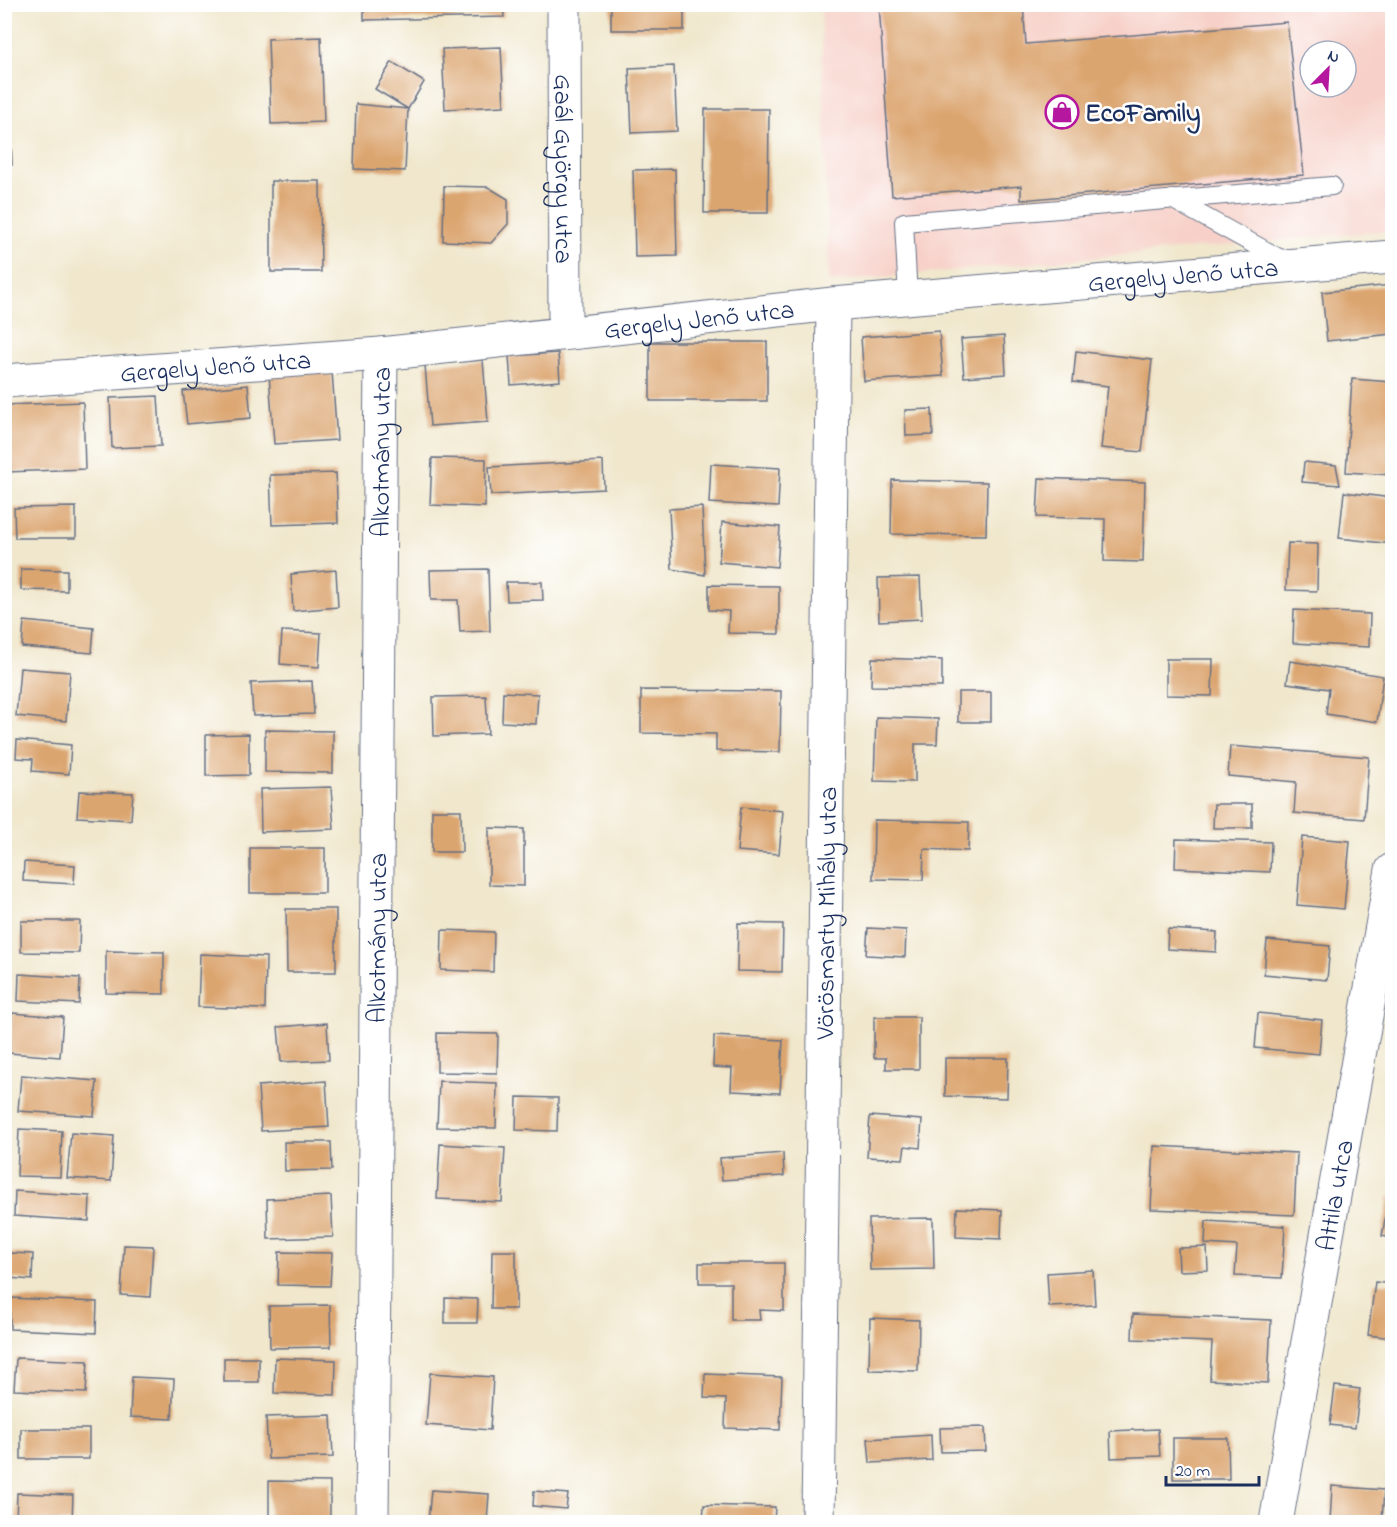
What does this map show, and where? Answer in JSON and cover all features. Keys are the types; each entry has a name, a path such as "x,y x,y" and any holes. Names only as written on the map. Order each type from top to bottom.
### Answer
{"street":[{"name":"Gaál György utca","path":"564,4 565,332"},
{"name":"Gergely Jenő utca","path":"4,381 381,354 833,304 1392,257"},
{"name":"Vörösmarty Mihály utca","path":"818,1522 833,304"},
{"name":"Alkotmány utca","path":"372,1522 381,354"},
{"name":"Attila utca","path":"1276,1522 1392,870"}],"lane":[{"path":"908,298 904,222 1332,186"},
{"path":"1172,199 1292,266"}],"shaded area":[{"path":"821,5 1392,5 1392,230 829,282"}],"building":[{"path":"364,4 503,4 504,17 364,20"},
{"path":"611,4 684,4 684,30 611,30"},
{"path":"879,4 1023,4 1026,44 1287,22 1304,175 1021,200 1021,186 892,196"},
{"path":"321,37 324,122 271,124 268,39"},
{"path":"501,47 504,106 445,109 442,49"},
{"path":"392,62 424,82 408,109 375,89"},
{"path":"674,66 677,131 632,133 629,68"},
{"path":"356,104 408,109 405,171 354,169"},
{"path":"705,109 769,109 768,213 704,213"},
{"path":"4,141 11,141 12,165 4,166"},
{"path":"675,169 677,256 635,257 633,170"},
{"path":"271,181 320,181 321,272 271,272"},
{"path":"444,186 488,187 508,199 508,224 491,243 443,241"},
{"path":"1392,285 1392,334 1327,341 1322,292"},
{"path":"939,331 943,376 864,381 861,337"},
{"path":"1004,336 1006,374 964,377 961,339"},
{"path":"650,342 767,342 767,401 650,401"},
{"path":"1076,351 1152,360 1142,452 1101,448 1108,386 1073,382"},
{"path":"558,353 560,381 511,385 509,356"},
{"path":"483,360 488,422 430,426 425,365"},
{"path":"332,371 337,440 274,444 269,375"},
{"path":"1352,379 1392,382 1392,475 1346,472"},
{"path":"248,385 251,418 187,424 183,391"},
{"path":"158,396 161,446 112,448 110,398"},
{"path":"83,402 85,469 6,472 4,405"},
{"path":"932,409 933,435 906,436 905,410"},
{"path":"432,458 486,459 485,507 430,505"},
{"path":"603,461 604,489 491,495 489,467"},
{"path":"1304,462 1336,465 1340,485 1302,482"},
{"path":"711,464 780,468 778,507 709,503"},
{"path":"336,473 338,523 272,525 270,475"},
{"path":"1039,478 1145,482 1143,562 1104,561 1105,519 1037,517"},
{"path":"892,480 987,482 986,535 891,534"},
{"path":"1344,492 1392,498 1392,544 1339,538"},
{"path":"76,507 76,538 15,538 14,508"},
{"path":"702,507 705,575 672,569 669,509"},
{"path":"722,522 780,527 777,567 719,562"},
{"path":"1288,543 1318,544 1317,591 1286,590"},
{"path":"21,569 67,570 67,591 21,590"},
{"path":"488,569 490,631 460,632 458,600 431,600 430,570"},
{"path":"336,570 338,607 293,611 291,574"},
{"path":"920,577 922,619 879,621 878,578"},
{"path":"506,582 542,582 543,600 507,601"},
{"path":"709,585 779,586 779,634 728,633 729,611 709,610"},
{"path":"1294,610 1370,614 1369,647 1293,643"},
{"path":"24,621 94,628 92,653 22,647"},
{"path":"282,631 321,633 319,667 280,664"},
{"path":"872,658 942,660 942,687 871,686"},
{"path":"1166,659 1213,659 1212,696 1166,695"},
{"path":"1290,661 1383,676 1377,722 1326,714 1329,689 1287,683"},
{"path":"20,668 70,672 66,721 16,716"},
{"path":"312,681 314,714 253,716 251,683"},
{"path":"641,690 781,691 780,752 716,751 716,734 641,733"},
{"path":"503,692 538,694 536,724 502,722"},
{"path":"958,692 991,692 991,722 958,722"},
{"path":"486,696 488,734 434,736 433,697"},
{"path":"876,717 938,719 937,744 915,744 915,782 874,781"},
{"path":"265,730 333,731 333,773 265,772"},
{"path":"249,734 249,775 206,776 206,735"},
{"path":"17,740 71,745 69,774 32,771 33,759 16,758"},
{"path":"1230,746 1369,757 1364,819 1294,813 1296,782 1228,776"},
{"path":"331,787 334,829 261,832 260,789"},
{"path":"79,791 133,793 131,820 77,817"},
{"path":"1214,804 1252,804 1252,828 1213,828"},
{"path":"741,807 783,811 779,854 737,851"},
{"path":"432,810 461,810 462,852 432,852"},
{"path":"874,820 969,822 968,851 924,849 923,880 873,879"},
{"path":"489,828 524,829 524,886 489,885"},
{"path":"1302,837 1350,841 1344,909 1297,905"},
{"path":"1176,839 1271,842 1270,872 1175,868"},
{"path":"250,848 325,848 325,893 250,893"},
{"path":"24,862 75,865 74,884 23,881"},
{"path":"286,909 336,909 336,972 287,972"},
{"path":"21,921 80,921 79,953 21,952"},
{"path":"738,923 783,924 782,972 737,971"},
{"path":"868,928 906,930 905,957 866,955"},
{"path":"1168,929 1217,932 1216,952 1167,949"},
{"path":"442,930 494,932 493,972 441,970"},
{"path":"1267,940 1330,946 1327,980 1264,974"},
{"path":"106,951 164,952 164,994 106,993"},
{"path":"200,954 266,957 265,1009 198,1007"},
{"path":"19,974 80,978 79,1004 18,1001"},
{"path":"12,1013 63,1017 60,1057 9,1053"},
{"path":"1258,1013 1322,1020 1319,1054 1255,1048"},
{"path":"874,1017 919,1017 919,1069 886,1069 886,1058 874,1058"},
{"path":"327,1023 329,1060 281,1062 278,1027"},
{"path":"437,1033 498,1034 497,1073 437,1072"},
{"path":"714,1036 783,1040 780,1093 731,1091 732,1068 713,1067"},
{"path":"945,1058 1008,1058 1007,1098 945,1096"},
{"path":"21,1075 97,1081 94,1116 18,1111"},
{"path":"326,1081 329,1127 261,1131 258,1086"},
{"path":"439,1081 497,1083 496,1128 437,1127"},
{"path":"517,1097 558,1098 557,1131 516,1130"},
{"path":"870,1116 922,1120 920,1148 905,1146 903,1159 867,1157"},
{"path":"19,1129 62,1131 60,1177 17,1176"},
{"path":"71,1133 114,1136 111,1181 67,1178"},
{"path":"284,1142 331,1142 332,1170 285,1171"},
{"path":"440,1144 505,1148 502,1202 437,1199"},
{"path":"1154,1146 1297,1153 1294,1215 1151,1209"},
{"path":"783,1153 784,1176 722,1180 720,1158"},
{"path":"15,1191 90,1196 89,1221 14,1216"},
{"path":"331,1196 333,1237 268,1239 267,1199"},
{"path":"1389,1197 1392,1198 1392,1238 1382,1236"},
{"path":"957,1208 1002,1210 1001,1239 956,1237"},
{"path":"933,1218 934,1269 870,1270 869,1219"},
{"path":"1206,1221 1285,1226 1282,1278 1235,1276 1237,1246 1205,1244"},
{"path":"124,1245 153,1246 150,1297 121,1295"},
{"path":"1207,1247 1208,1270 1179,1271 1178,1248"},
{"path":"492,1251 516,1251 516,1309 491,1309"},
{"path":"279,1252 332,1253 330,1286 278,1285"},
{"path":"10,1253 33,1254 32,1280 9,1278"},
{"path":"699,1263 784,1263 784,1311 759,1310 760,1320 731,1320 731,1283 699,1283"},
{"path":"1093,1270 1095,1305 1049,1307 1047,1273"},
{"path":"1375,1282 1392,1284 1392,1338 1368,1335"},
{"path":"10,1298 97,1302 96,1333 10,1329"},
{"path":"445,1298 478,1299 477,1323 445,1323"},
{"path":"330,1305 331,1347 270,1348 269,1306"},
{"path":"1133,1314 1271,1320 1268,1383 1210,1380 1212,1342 1132,1339"},
{"path":"870,1318 919,1320 918,1371 869,1370"},
{"path":"16,1358 88,1361 86,1393 14,1390"},
{"path":"224,1358 259,1358 259,1382 224,1382"},
{"path":"275,1358 336,1360 335,1395 274,1393"},
{"path":"430,1373 493,1377 490,1430 426,1425"},
{"path":"705,1374 782,1377 780,1430 725,1428 726,1399 704,1398"},
{"path":"132,1377 174,1379 172,1419 130,1417"},
{"path":"1335,1386 1360,1389 1355,1428 1330,1425"},
{"path":"331,1415 333,1457 268,1459 266,1417"},
{"path":"985,1427 986,1451 941,1452 940,1428"},
{"path":"21,1429 89,1429 89,1459 21,1459"},
{"path":"1158,1429 1160,1456 1111,1458 1110,1431"},
{"path":"931,1435 932,1460 870,1463 868,1439"},
{"path":"1173,1438 1228,1438 1229,1479 1173,1479"},
{"path":"269,1481 330,1482 330,1522 269,1522"},
{"path":"1332,1486 1384,1490 1382,1522 1330,1522"},
{"path":"431,1490 489,1494 487,1522 428,1522"},
{"path":"534,1491 568,1494 566,1509 533,1506"},
{"path":"17,1493 73,1495 72,1522 16,1522"},
{"path":"704,1505 775,1507 774,1522 703,1522"}],"place":[{"name":"EcoFamily","path":"1062,112"}]}
